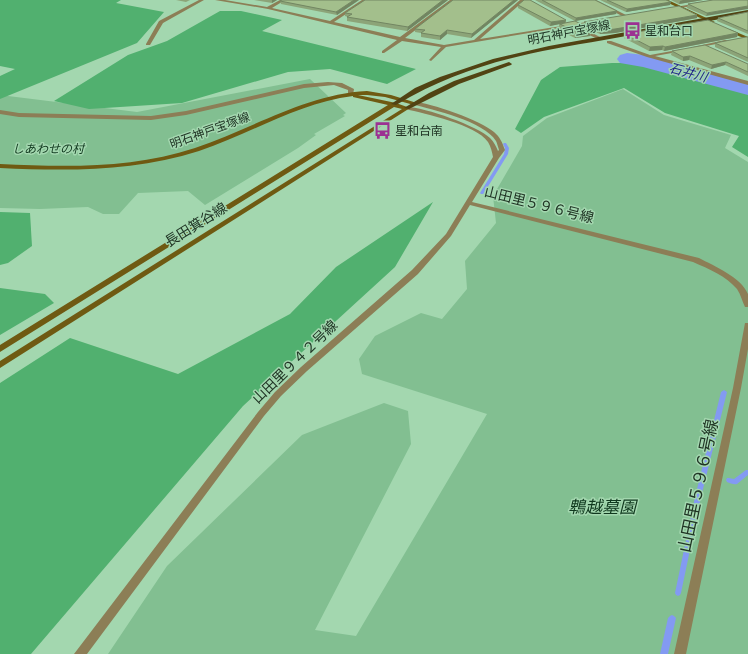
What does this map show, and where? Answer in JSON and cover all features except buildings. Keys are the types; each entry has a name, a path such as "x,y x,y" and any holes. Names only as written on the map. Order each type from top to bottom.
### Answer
{"main road":[{"name":"明石神戸宝塚線","path":"394,104 440,79 490,62 560,45 748,12"},
{"name":"明石神戸宝塚線","path":"407,108 452,83 499,66 560,51 718,25 748,17"}],"street":[{"path":"148,44 161,22 202,0"},
{"path":"217,0 268,8 401,39 444,46 596,21"},
{"path":"268,8 283,0"},
{"path":"330,23 365,0"},
{"path":"384,52 453,0"},
{"path":"476,41 523,0"},
{"path":"593,0 626,16"},
{"path":"664,0 718,25"},
{"path":"664,10 706,2"},
{"path":"619,17 634,15"},
{"path":"567,22 600,38"},
{"path":"726,29 747,38"},
{"path":"736,39 747,38"},
{"path":"691,48 729,40"},
{"path":"609,42 649,56 748,83"},
{"path":"705,45 712,49"},
{"path":"431,60 444,46"},
{"path":"649,56 684,49"},
{"path":"0,112 19,115 151,118 186,113 304,86 345,84 351,89 350,95"},
{"name":"明石神戸宝塚線","path":"0,166 57,169 104,168 144,163 183,154 206,146 315,102 366,93 401,99"},
{"name":"明石神戸宝塚線","path":"350,95 394,104"},
{"path":"401,99 414,103"},
{"name":"山田里９４２号線","path":"80,654 261,414 278,394 415,272 449,236 496,157 502,150 502,144 489,131 476,123 414,103"},
{"path":"394,104 461,124 480,132 493,144 496,157"},
{"name":"長田箕谷線","path":"0,349 394,104"},
{"name":"長田箕谷線","path":"0,365 407,108"},
{"name":"山田里５９６号線","path":"469,203 696,260 721,272 735,282 746,297 748,305"},
{"name":"山田里５９６号線","path":"680,654 737,388 748,325"}],"green space":[{"path":"0,0 121,0 116,3 164,12 137,43 0,99 0,76 15,69 0,66"},
{"path":"220,11 241,11 282,20 262,31 416,69 387,84 330,69 288,72 182,103 89,109 54,101 128,55 167,41"},
{"path":"612,63 640,63 742,88 748,91 748,157 732,147 739,136 665,113 624,88 544,117 521,133 515,129 541,80 560,67"},
{"name":"しあわせの村","path":"310,79 346,113 343,115 345,116 314,134 316,135 298,148 205,205 188,191 138,193 119,214 103,214 88,207 40,209 0,208 0,95 137,112"},
{"name":"鵯越墓園","path":"623,89 664,115 731,135 725,148 748,162 748,654 108,654 167,566 302,435 384,403 408,411 411,444 315,630 356,636 487,414 362,374 359,359 375,336 421,313 442,319 467,289 465,261 496,223 493,196 522,146 523,136 547,118"},
{"path":"433,202 395,267 243,406 31,654 0,654 0,383 70,338 178,374 290,314 336,267"},
{"path":"0,212 30,213 32,246 8,263 0,265"},
{"path":"0,288 45,294 54,303 0,335"}],"waterway":[{"name":"石井川","path":"627,59 644,61 748,89"},
{"path":"482,193 506,154 507,148 505,144"},
{"path":"678,593 698,497 724,392"},
{"path":"729,480 735,482 748,472"},
{"path":"664,654 672,618"}],"place":[{"name":"星和台口","path":"632,31"},
{"name":"星和台南","path":"382,131"}]}
